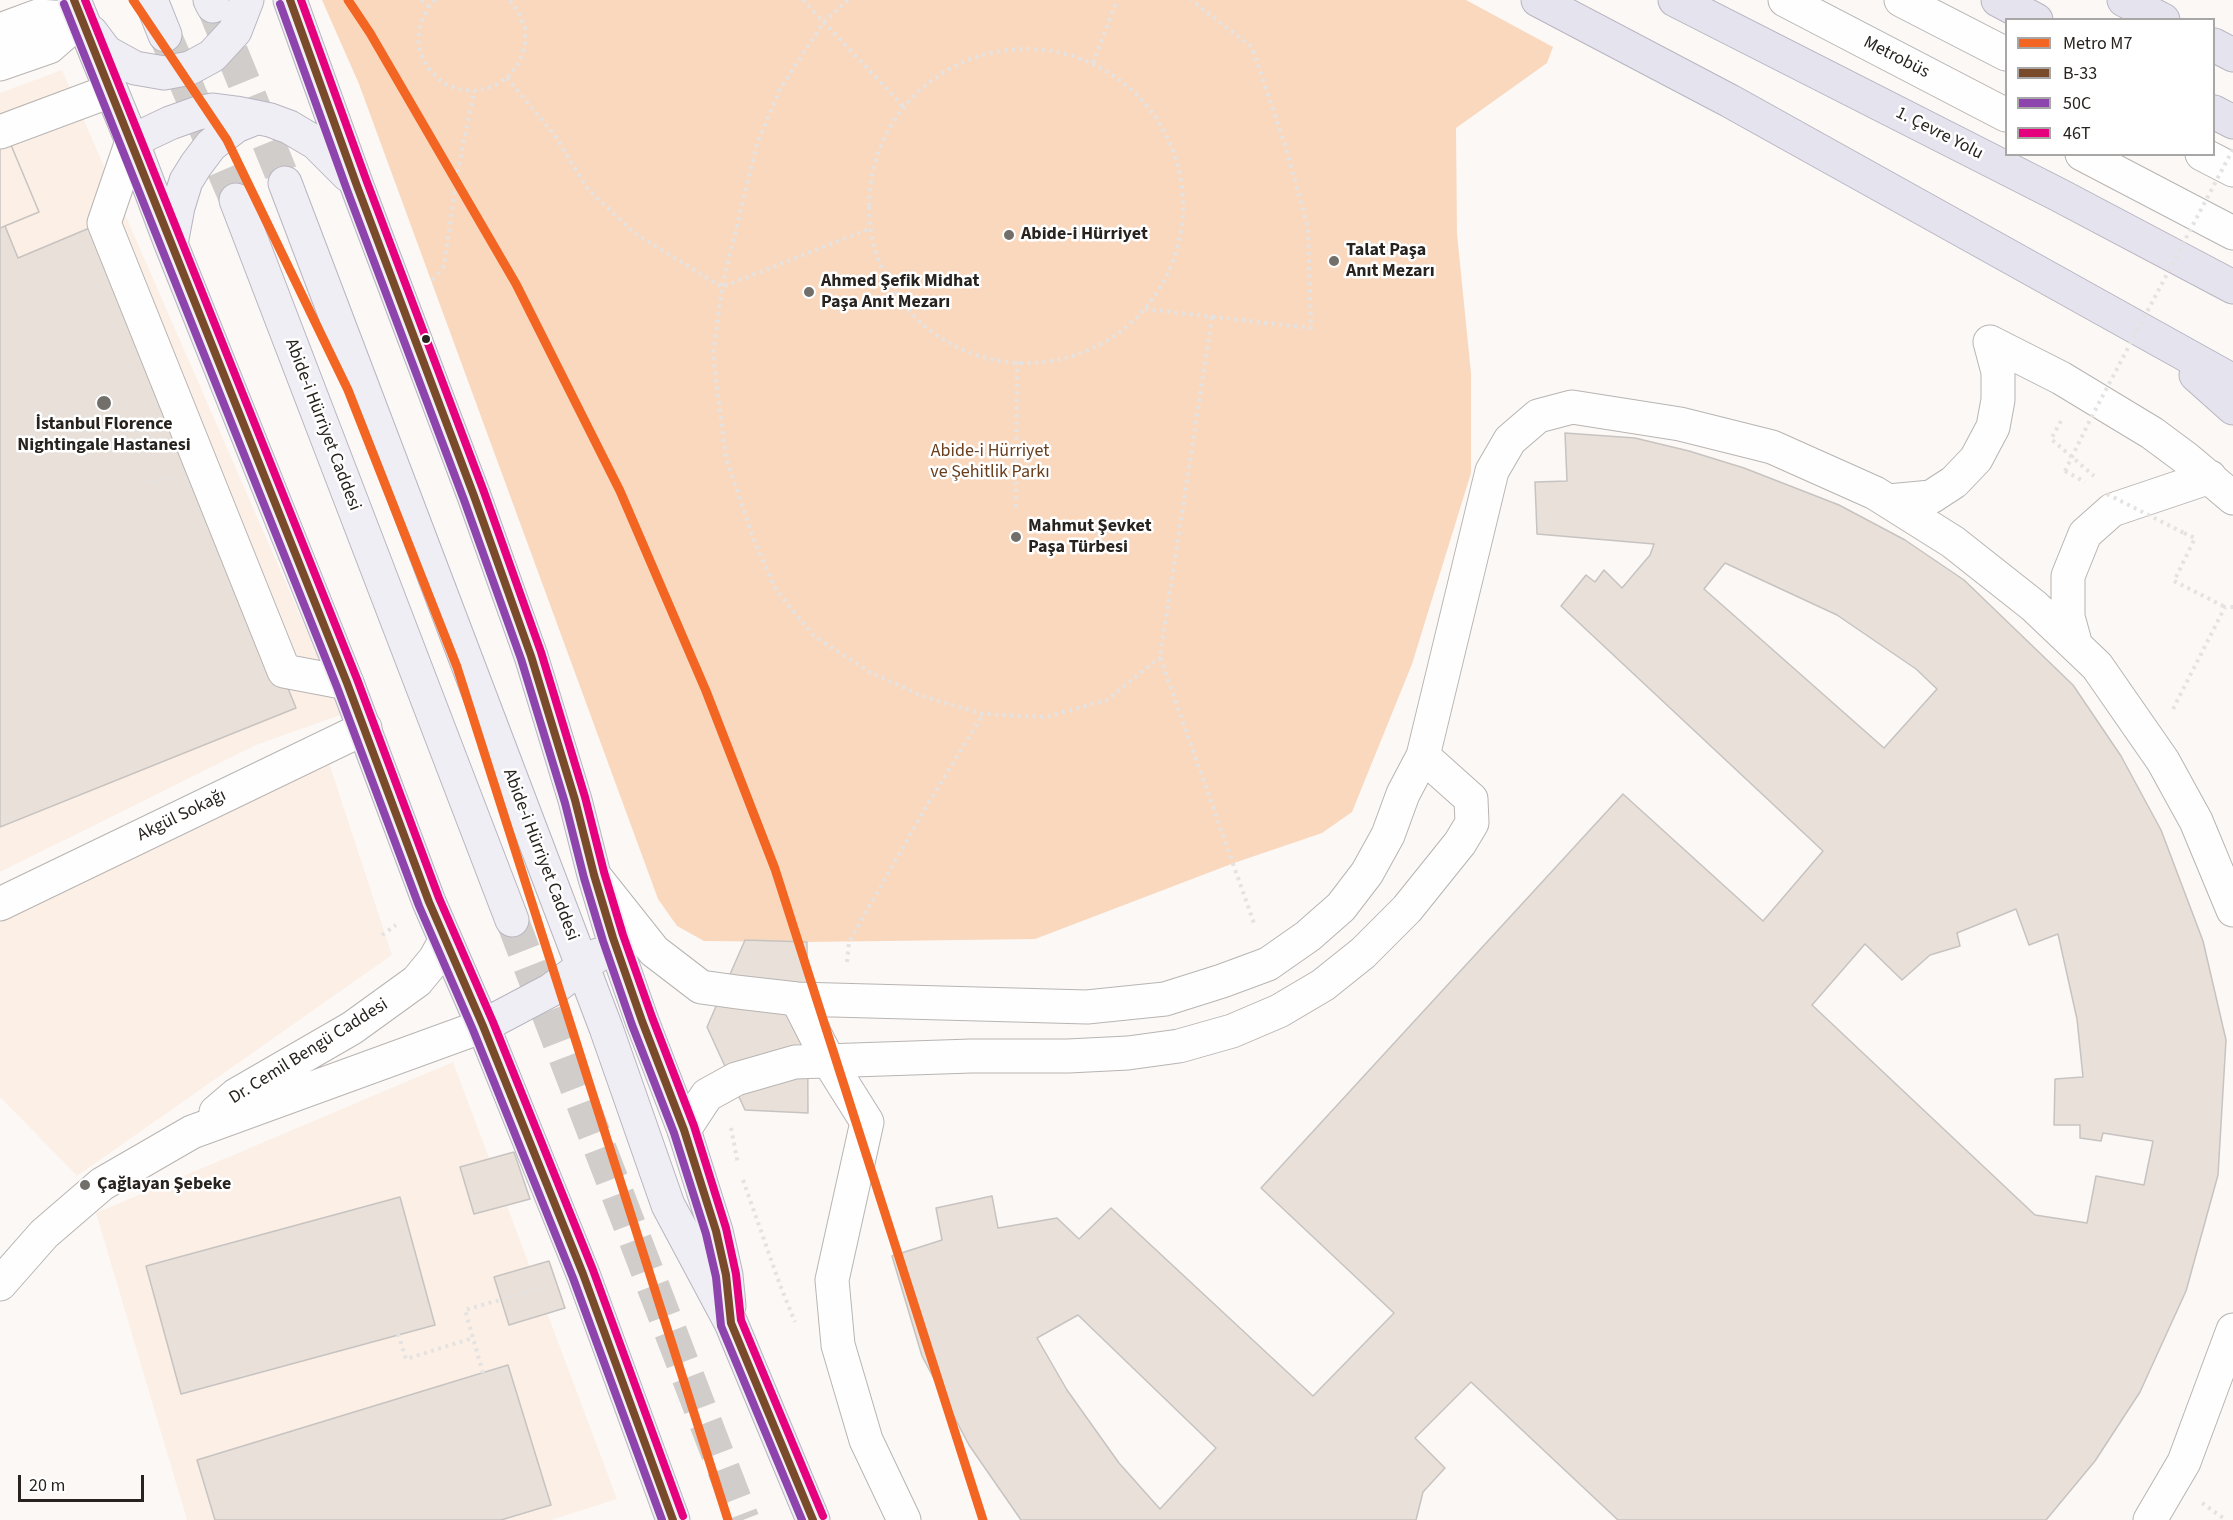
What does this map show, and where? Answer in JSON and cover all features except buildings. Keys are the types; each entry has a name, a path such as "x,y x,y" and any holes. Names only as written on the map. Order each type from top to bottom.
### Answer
{"highway":[{"path":"1512,0 1590,28"},
{"path":"1538,0 1730,101 2233,381"},
{"name":"1. Çevre Yolu","path":"1675,0 2059,195 2233,287"},
{"path":"1998,0 2032,18"},
{"path":"2124,0 2159,18"},
{"path":"2215,46 2233,55"},
{"path":"2215,113 2233,122"},
{"path":"2159,341 2233,408"}],"main road":[{"path":"151,0 165,35"},
{"path":"78,9 106,52 135,68 164,73 190,68 212,56 235,31 248,0"},
{"path":"290,0 531,656 575,800 613,938 684,1130 716,1232 726,1275 730,1323"},
{"path":"78,9 347,683 445,941 483,1026 586,1283 673,1520"},
{"path":"132,141 171,123 213,110 270,120 289,127 316,143 343,168 357,186"},
{"path":"171,244 186,181 196,165 211,145 236,126 255,118"},
{"name":"Abide-i Hürriyet Caddesi","path":"285,183 606,1028 668,1205 730,1323 813,1520"},
{"name":"Abide-i Hürriyet Caddesi","path":"236,200 512,920"},
{"path":"483,1026 551,990 583,968 613,938"}],"street":[{"name":"Metrobüs","path":"1785,0 2005,114"},
{"path":"1901,0 2005,53"},
{"path":"0,30 38,16 78,9"},
{"path":"0,64 49,47 78,9"},
{"path":"0,132 110,91"},
{"path":"132,141 104,223 284,671 347,683"},
{"path":"2086,156 2233,233"},
{"path":"2206,156 2233,170"},
{"path":"1888,501 1931,497 1954,482 1976,459 1993,427 1998,400 1998,372 1990,342 2061,378 2152,433 2221,488"},
{"path":"594,875 654,951 701,987 797,999 1087,1007 1165,999 1268,964 1308,936 1341,907 1367,873 1388,835 1403,794 1423,756 1492,471 1510,440 1538,416 1572,407 1680,424 1772,447 1875,493 1953,542 2034,606 2097,666 2154,747 2196,821 2233,910"},
{"path":"2076,646 2068,617 2068,576 2085,534 2112,510 2221,488"},
{"name":"Akgül Sokağı","path":"0,904 364,728"},
{"path":"684,1130 706,1095 736,1079 795,1062 1128,1053 1179,1046 1232,1031 1279,1011 1323,986 1363,953 1407,909 1442,867 1472,823 1471,799 1423,756"},
{"name":"Dr. Cemil Bengü Caddesi","path":"192,1132 236,1095 352,1028 417,981 435,959 445,941"},
{"path":"797,999 828,1060 867,1122 832,1280 838,1344 866,1440 904,1520"},
{"name":"Dr. Cemil Bengü Caddesi","path":"0,1284 44,1234 102,1184 192,1132 483,1026"},
{"path":"2150,1520 2184,1462 2233,1330"}],"path":[{"path":"422,0 429,6"},
{"path":"435,0 429,6 421,22 418,39 422,55 430,70 442,82 458,89 474,91 492,87 507,78 519,63 525,46 525,28 518,11 509,0"},
{"path":"803,0 903,106"},
{"path":"848,0 824,22 780,89 757,144 722,287 713,356 726,458 754,540 776,590 814,636 870,672 922,696 983,714 1046,717 1107,700 1160,657"},
{"path":"1093,63 1117,0"},
{"path":"1144,309 1311,328 1308,228 1285,146 1252,47 1191,0"},
{"path":"1042,48 1093,63 1136,92 1155,117 1167,134 1183,184 1182,236 1164,285 1131,325 1086,353 1035,364 1017,362 983,358 936,336 898,300 875,254 867,202 877,150 903,106 942,72 991,52 1042,48"},
{"path":"507,78 554,134 587,188 633,232 722,287"},
{"path":"406,313 444,266 457,176 474,91"},
{"path":"2065,471 2233,149"},
{"path":"722,287 871,228"},
{"path":"1212,317 1160,657 1268,964"},
{"path":"1016,507 1017,362"},
{"path":"2061,420 2051,439 2098,480"},
{"path":"2107,494 2195,538 2174,581 2225,607 2233,607"},
{"path":"2154,747 2225,607"},
{"path":"844,1000 849,942 926,807 983,714"},
{"path":"483,1373 465,1310 557,1283"},
{"path":"399,1334 406,1359 473,1338"}],"shaded area":[{"name":"İstanbul Florence Nightingale Hastanesi","path":"62,70 343,714 256,745 0,872 0,93"},
{"path":"325,751 392,955 77,1176 0,1097 0,914"},
{"path":"453,1062 617,1499 551,1520 187,1520 96,1213"}],"green space":[{"name":"Abide-i Hürriyet ve Şehitlik Parkı","path":"322,0 1466,0 1553,47 1547,63 1456,128 1457,234 1471,373 1471,473 1412,664 1352,812 1322,833 1234,863 1035,939 704,941 677,926 658,899 359,84"}],"tunnel":[{"path":"213,6 285,183"},
{"path":"165,35 236,200"},
{"path":"512,920 743,1520"}],"metro line":[{"name":"M7","path":"133,0 227,140 348,390 457,667 728,1520"},
{"name":"M7","path":"348,0 370,33 516,284 620,491 706,691 775,869 983,1520"}],"transit line":[{"name":"B-33","path":"74,0 347,683 429,902 483,1026 583,1274 673,1520"},
{"name":"46T","path":"85,0 357,679 439,898 493,1022 593,1270 683,1516"},
{"name":"B-33","path":"290,0 531,656 575,800 613,938 684,1130 716,1231 726,1275 731,1323 813,1520"},
{"name":"46T","path":"301,0 541,652 585,797 623,935 694,1126 726,1228 736,1274 741,1320 823,1516"},
{"name":"50C","path":"64,4 337,687 419,906 473,1030 573,1278 662,1520"},
{"name":"50C","path":"280,4 521,659 565,803 603,941 632,1025 674,1133 706,1234 716,1277 721,1326 802,1520"}],"place":[{"name":"Abide-i Hürriyet","path":"1009,235"},
{"name":"Talat Paşa Anıt Mezarı","path":"1334,261"},
{"name":"Ahmed Şefik Midhat Paşa Anıt Mezarı","path":"809,292"},
{"name":"İstanbul Florence Nightingale Hastanesi","path":"104,403"},
{"name":"Mahmut Şevket Paşa Türbesi","path":"1016,537"},
{"name":"Çağlayan Şebeke","path":"85,1185"}]}
